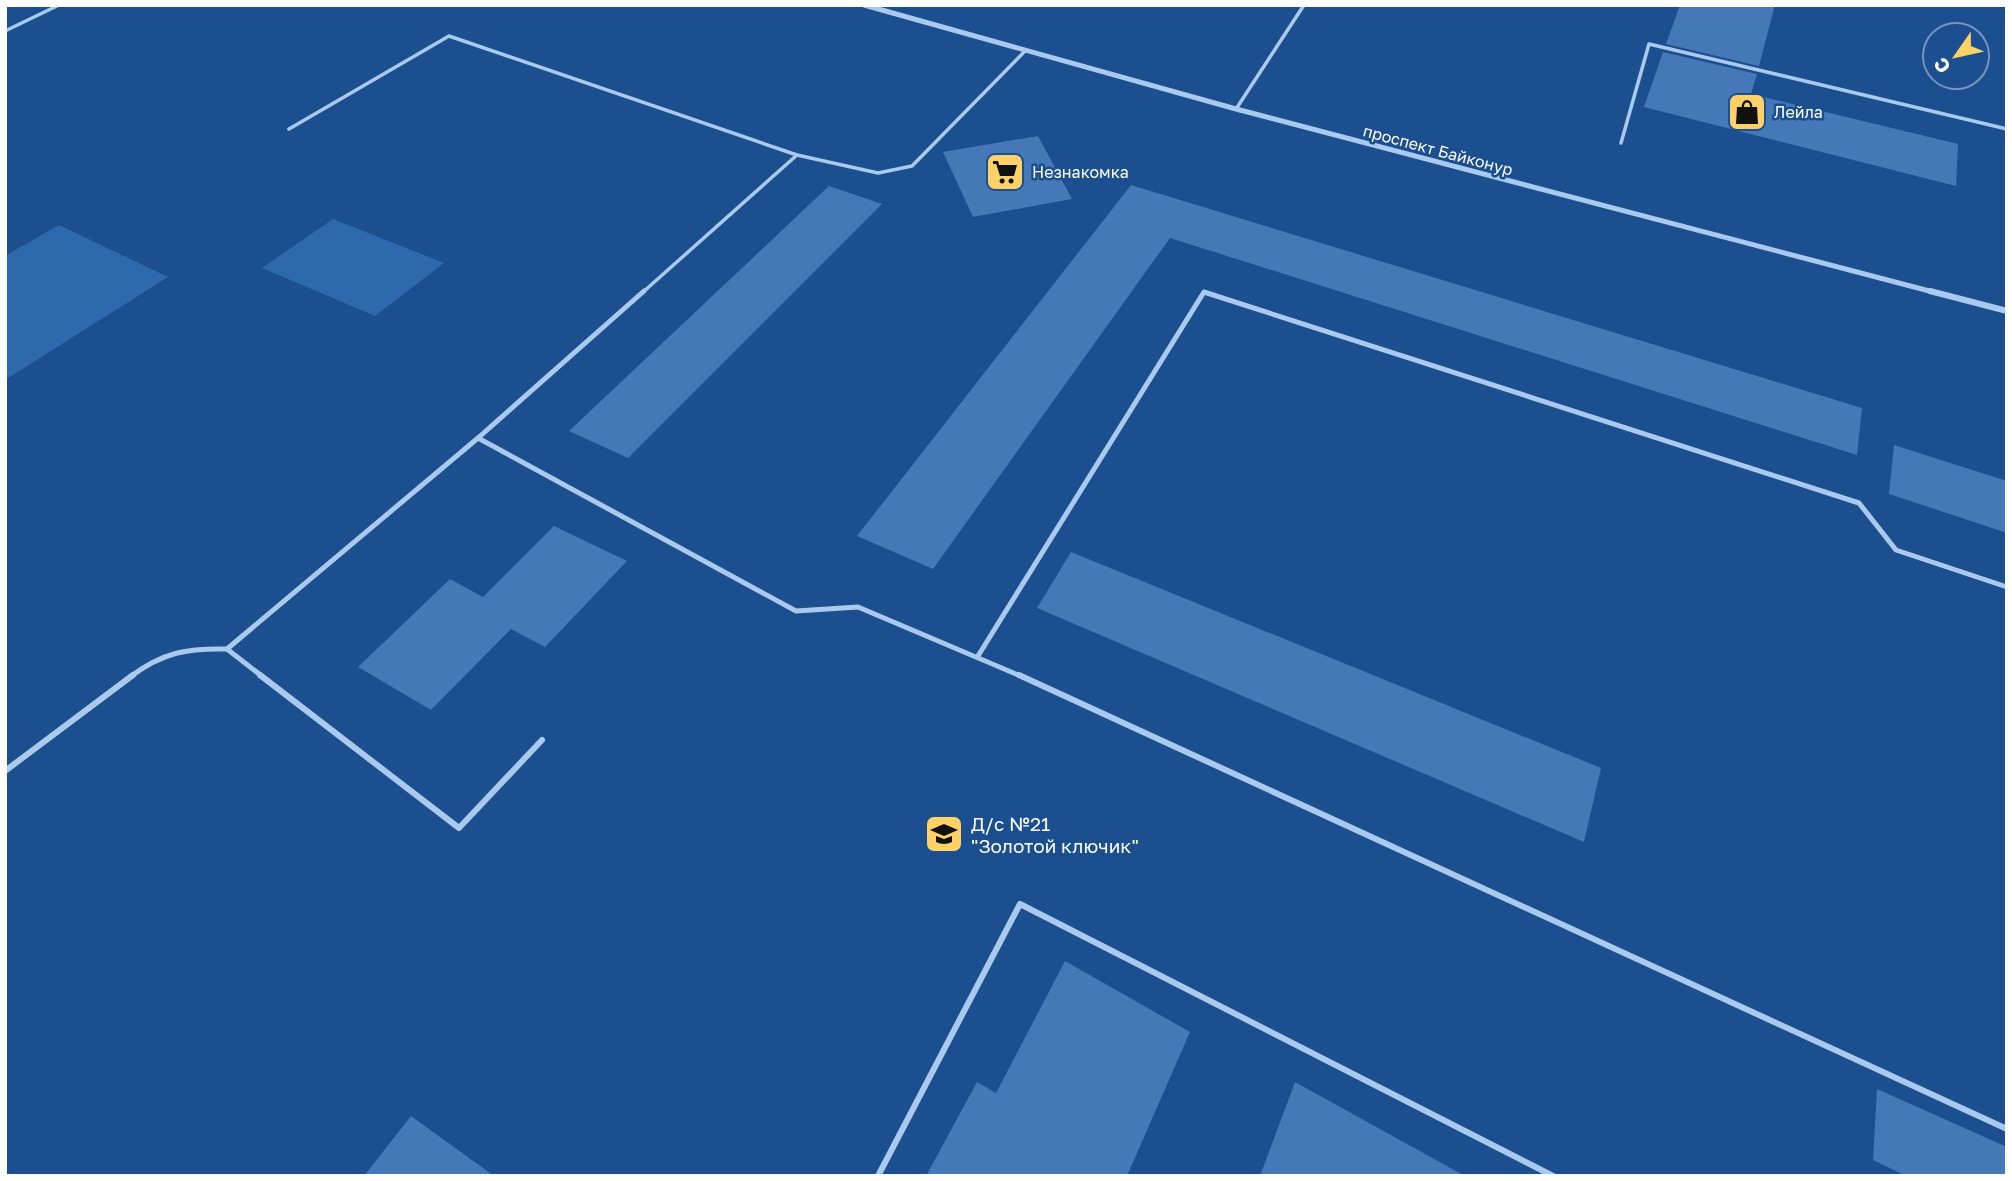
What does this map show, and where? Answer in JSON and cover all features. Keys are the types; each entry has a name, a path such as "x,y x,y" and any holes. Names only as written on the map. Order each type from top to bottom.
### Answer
{"street":[{"name":"проспект Байконур","path":"864,5 1236,109 2007,311"}],"lane":[{"path":"5,31 59,5"},
{"path":"1236,109 1304,5"},
{"path":"289,129 449,36 797,155 878,173 912,166 1026,50"},
{"path":"1620,144 1649,44 2007,129"},
{"path":"227,649 478,438 797,155"},
{"path":"978,656 1204,292 1859,503 1896,550 2007,587"},
{"path":"478,438 796,611 858,607 978,656 2007,1129"},
{"path":"5,771 143,667 188,648 227,649 460,828 542,740"},
{"path":"878,1176 1020,904 1553,1176"}],"shaded area":[{"path":"333,219 444,263 375,316 262,268"},
{"path":"59,225 168,277 5,380 5,256"}],"building":[{"path":"1680,5 1775,5 1759,66 1666,44"},
{"path":"1663,52 1757,74 1751,94 1958,144 1956,186 1644,107"},
{"name":"Незнакомка","path":"1038,136 1072,199 973,217 943,152"},
{"path":"1131,185 1862,408 1857,455 1170,238 933,569 857,536"},
{"path":"829,186 882,204 628,458 569,431"},
{"path":"1894,445 2007,481 2007,533 1889,494"},
{"path":"554,526 627,561 545,647 511,629 431,710 358,667 450,579 483,597"},
{"path":"1071,552 1601,768 1584,842 1037,608"},
{"path":"1065,961 1190,1032 1127,1176 926,1176 977,1082 996,1093"},
{"path":"1295,1082 1465,1176 1260,1176"},
{"path":"1877,1089 2007,1147 2007,1176 1906,1176 1873,1160"},
{"path":"411,1116 494,1176 364,1176"}],"place":[{"name":"Лейла","path":"1747,112"},
{"name":"Незнакомка","path":"1005,172"},
{"name":"Д/c №21 \"Золотой ключик\"","path":"944,834"}]}
